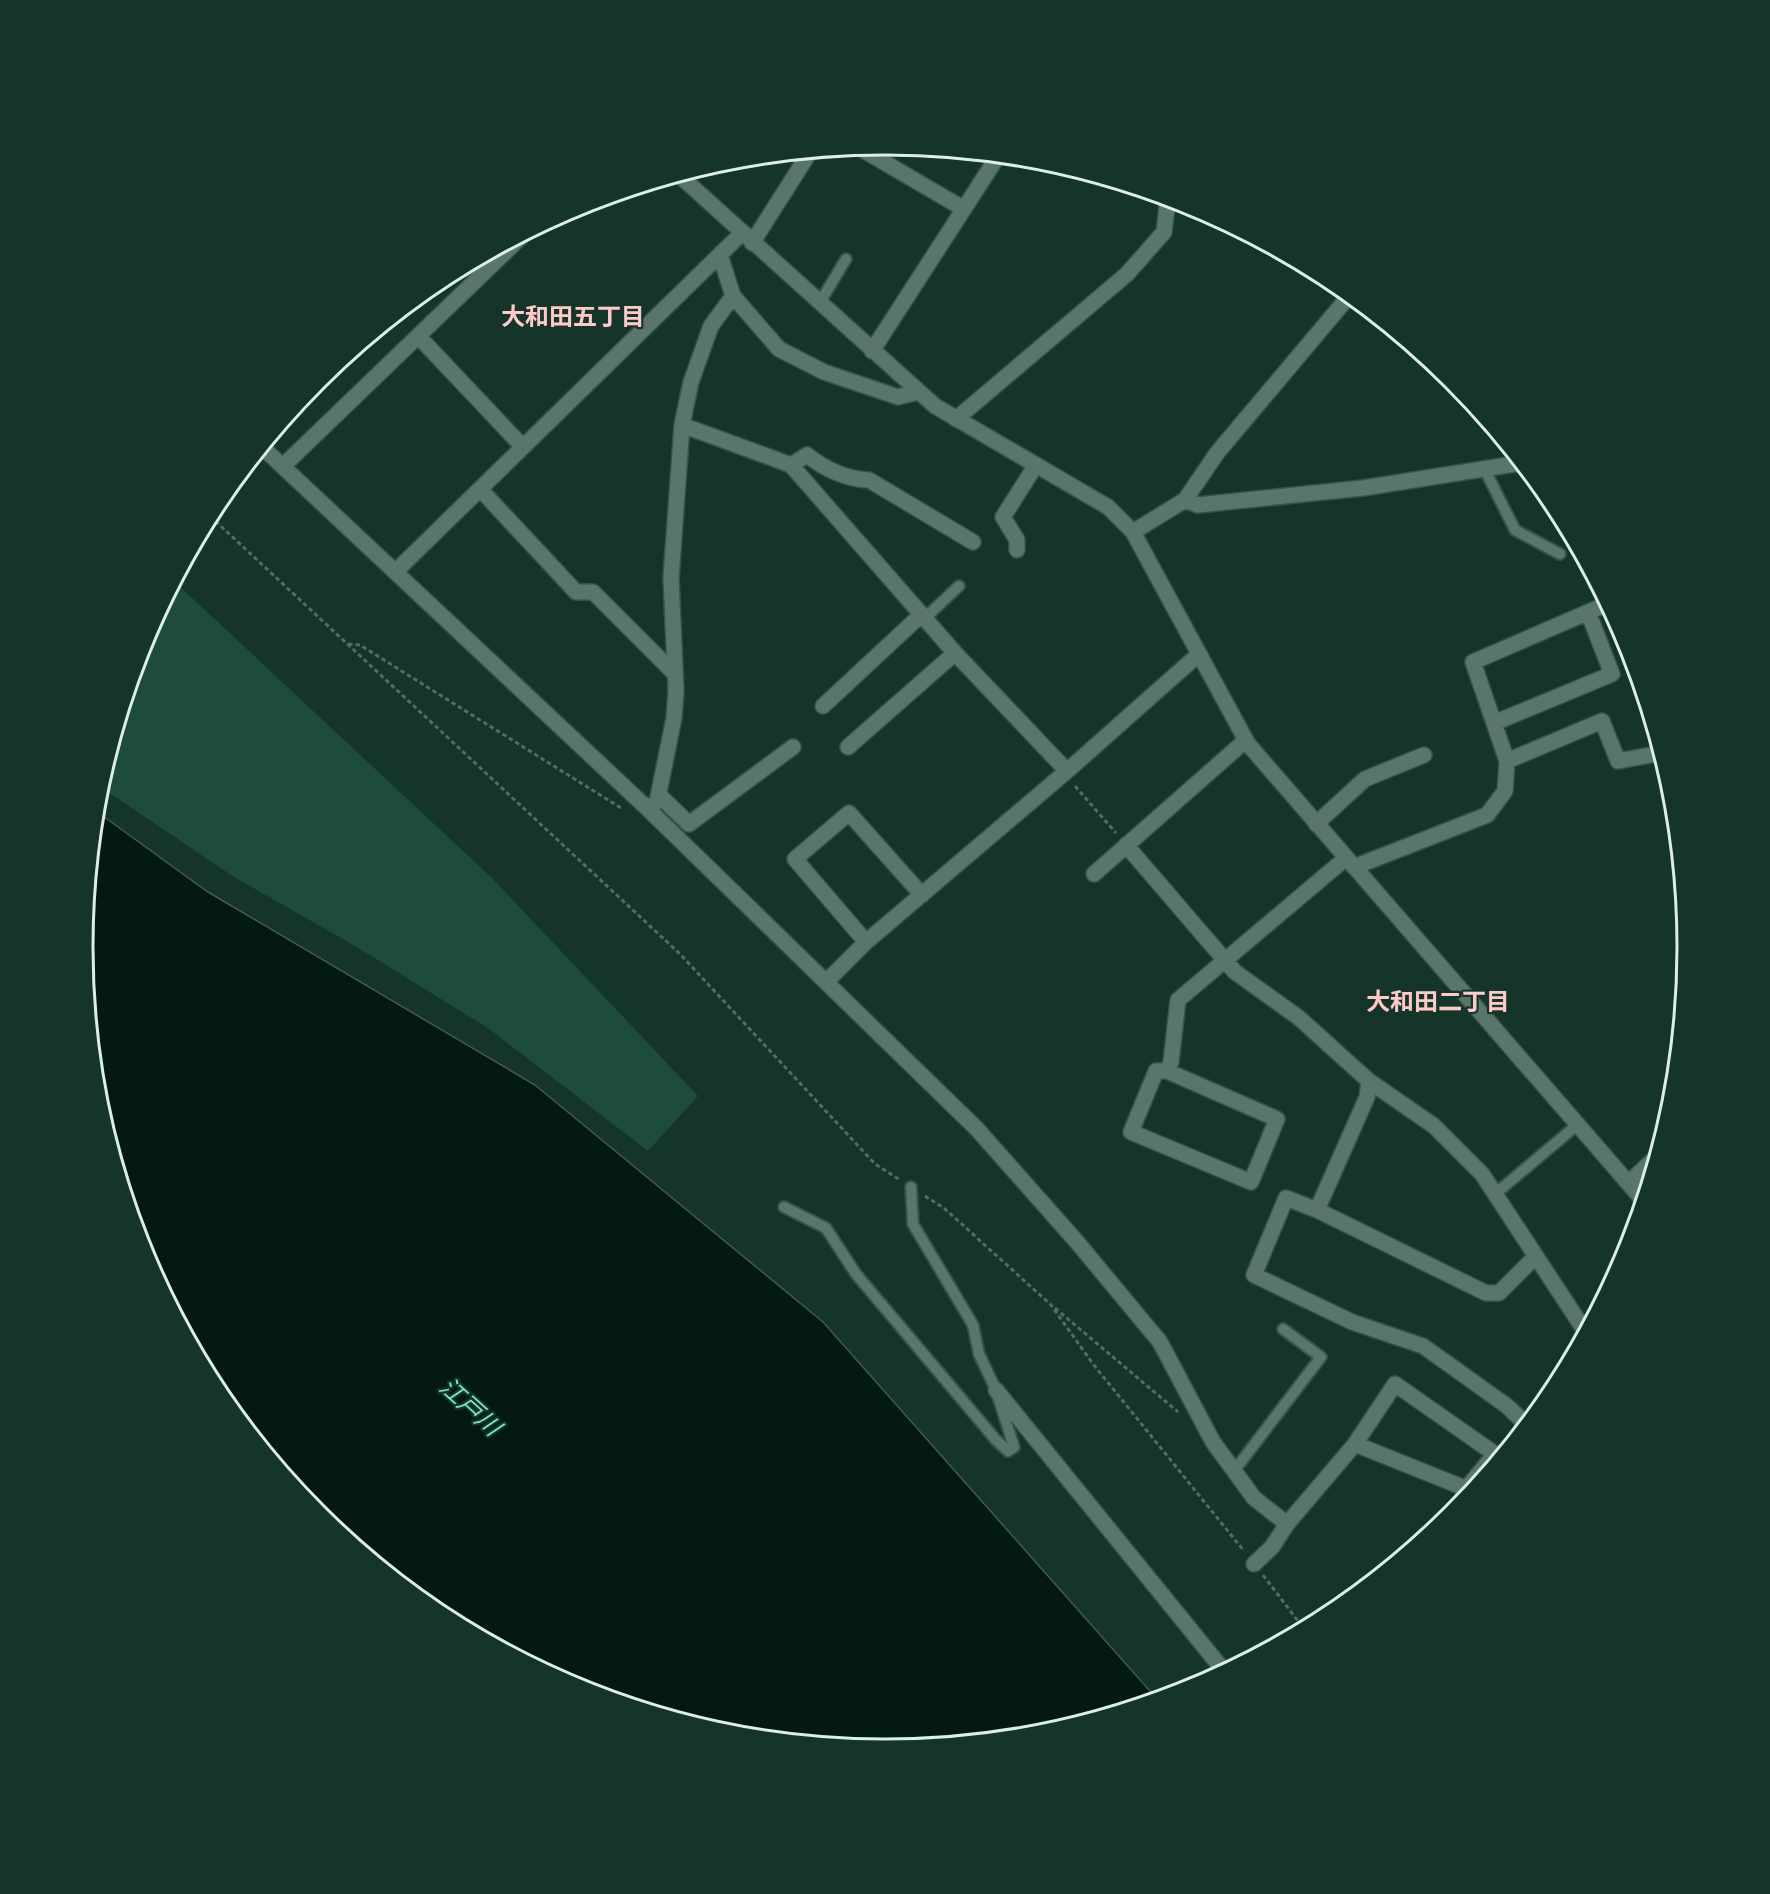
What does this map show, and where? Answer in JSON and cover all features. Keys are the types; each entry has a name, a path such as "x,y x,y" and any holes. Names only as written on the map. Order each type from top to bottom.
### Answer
{"street":[{"path":"872,155 964,209"},
{"path":"395,572 720,255 747,239 804,160"},
{"path":"872,351 994,163"},
{"path":"685,181 918,392 956,419 1108,507 1133,531 1246,740 1316,824 1638,1193"},
{"path":"956,419 1127,274 1164,232 1167,207"},
{"path":"283,466 505,253"},
{"path":"720,255 734,296 780,349 801,361 898,397 918,392"},
{"path":"648,809 657,802 665,753 675,718 671,578 682,425 691,382 711,326 734,296"},
{"path":"1133,531 1185,500 1217,453 1344,302"},
{"path":"419,337 524,447"},
{"path":"682,425 791,465 955,653 1065,772"},
{"path":"268,452 648,809 976,1130 1069,1233 1160,1342 1213,1442 1254,1498 1287,1524"},
{"path":"791,465 807,455 824,468 853,479 869,480 973,542"},
{"path":"1185,500 1198,505 1363,489 1512,464"},
{"path":"1017,550 1017,540 1003,517 1036,465"},
{"path":"480,489 576,592 593,592 675,674"},
{"path":"1167,1071 1171,1062 1178,1000 1226,959 1350,862 1487,815 1505,791 1507,761 1473,662 1599,607"},
{"path":"1494,723 1612,674 1588,612"},
{"path":"823,706 923,616"},
{"path":"848,747 955,653"},
{"path":"831,977 866,942 1199,654"},
{"path":"1507,761 1602,721 1618,761 1653,754"},
{"path":"1094,874 1246,740"},
{"path":"659,795 689,824 793,747"},
{"path":"1316,824 1365,779 1424,755"},
{"path":"866,942 795,860 849,813 921,895"},
{"path":"1126,845 1235,972 1298,1017 1369,1080 1434,1126 1473,1164 1581,1325"},
{"path":"1156,1071 1167,1071 1277,1119 1251,1182 1131,1132 1156,1071"},
{"path":"1317,1210 1367,1097 1369,1080"},
{"path":"1629,1183 1645,1168"},
{"path":"1521,1419 1507,1406 1423,1346 1352,1322 1254,1275 1286,1198 1317,1210 1486,1293 1499,1293 1535,1257"},
{"path":"1254,1564 1272,1547 1287,1524 1355,1444 1395,1384 1494,1452"},
{"path":"996,1390 1219,1665"},
{"path":"1355,1444 1463,1488"}],"lane":[{"path":"819,304 846,259"},
{"path":"1484,468 1515,530 1560,554"},
{"path":"923,616 959,586"},
{"path":"1495,1194 1577,1125"},
{"path":"784,1207 826,1228 856,1274 996,1440 1008,1451 1014,1447 996,1390 979,1354 973,1325 914,1224 911,1187"},
{"path":"1234,1471 1321,1357 1283,1329"}],"path":[{"path":"217,522 680,954 875,1164 944,1208 1051,1305 1185,1418"},
{"path":"348,644 360,645 636,818 648,809"},
{"path":"1065,772 1126,845"},
{"path":"1051,1305 1092,1364 1299,1622"}],"green space":[{"path":"180,587 491,877 698,1096 648,1151 488,1028 350,943 234,877 108,792 135,692 153,644"}],"water":[{"name":"江戸川","path":"104,817 208,892 535,1085 823,1322 1151,1693 1090,1712 1040,1724 937,1737 885,1739 833,1737 730,1724 630,1697 582,1679 535,1657 445,1606 363,1542 325,1507 290,1469 226,1387 175,1297 153,1250 135,1202 108,1102 95,999 93,947 95,895"}],"district":[{"name":"大和田五丁目","path":"573,317"},
{"name":"大和田二丁目","path":"1438,1002"}]}
